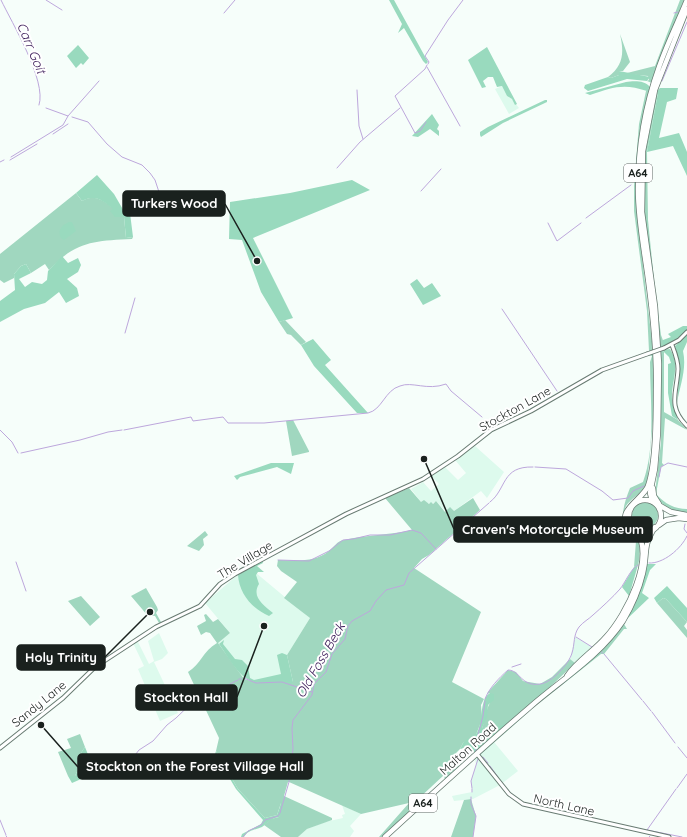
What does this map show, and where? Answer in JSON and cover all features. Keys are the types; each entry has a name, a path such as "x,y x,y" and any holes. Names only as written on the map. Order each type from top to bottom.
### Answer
{"highway":[{"name":"A64","path":"622,619 640,572 642,543 635,530 627,522 626,512 631,504 644,494 648,486 654,433 656,389 652,307 639,213 640,151 646,110 652,89 659,67 687,0"},
{"name":"A64","path":"653,502 650,492 653,482 659,426 660,364 655,306 642,212 643,151 655,90 662,69 687,10"},
{"path":"653,482 654,496 660,506"},
{"path":"679,518 664,521 654,529 644,532 635,530 629,516 632,506 640,500 653,502 671,512 687,515"},
{"path":"653,502 660,511 659,521 654,529"},
{"path":"659,521 665,518 687,519"},
{"name":"A64","path":"622,619 639,588 643,573 646,542 654,529"},
{"name":"Malton Road","path":"385,837 477,754 566,677 607,637 622,619"}],"street":[{"name":"Stockton Lane","path":"335,520 423,479 454,459 491,430 531,412 602,370 672,345 687,332"},
{"path":"672,345 678,363 674,396 675,407 681,420 687,426"},
{"name":"The Village","path":"89,671 156,627 200,606 220,584 235,574 335,520"},
{"name":"Sandy Lane","path":"0,748 64,696 89,671"},
{"name":"North Lane","path":"477,754 508,794 523,804 668,837"}],"shaded area":[{"path":"502,86 507,96 512,99 519,108 509,114 495,89"},
{"path":"475,446 504,472 487,498 481,491 454,511 446,512 436,501 432,504 421,502 411,489 423,482 431,491 439,484 431,476 445,467 458,480 466,473 455,460"},
{"path":"250,568 310,618 287,655 293,682 260,683 244,679 217,643 230,633 205,603 234,578"},
{"path":"159,633 168,653 162,659 154,662 178,713 160,721 138,669 144,666 133,643 137,640 149,664 154,661 148,641"},
{"path":"575,637 592,647 575,663 570,659"},
{"path":"494,742 518,771 500,785 473,799 454,801 452,796 472,792 471,781 476,765 475,759"},
{"path":"342,805 361,814 350,826 354,831 350,837 298,837 307,829 325,822 343,818 342,815 345,814"}],"green space":[{"path":"389,0 394,0 428,62 426,64 404,28 398,33 402,24"},
{"path":"680,0 684,0 652,83 647,81 649,80 648,76 627,74 655,66"},
{"path":"620,34 630,62 623,71 619,71 619,75 611,78 608,77 617,68 622,58"},
{"path":"78,45 89,58 83,65 81,63 76,68 67,56"},
{"path":"487,47 517,104 515,105 512,99 507,96 502,86 497,87 493,77 488,77 483,81 486,87 482,88 468,60"},
{"path":"619,71 650,77 647,81 627,79 588,91 584,88 585,85 619,75"},
{"path":"626,82 642,82 650,87 647,91 632,87 618,87 590,95 585,93"},
{"path":"650,87 640,130 637,161 637,214 653,350 649,351 647,311 634,211 634,186 639,124 646,91"},
{"path":"660,88 678,88 676,99 667,102 659,138 679,133 687,152 687,176 673,146 647,152 658,93 657,91"},
{"path":"657,91 658,93 647,152 648,220 661,335 665,346 660,348 644,208 645,148"},
{"path":"547,100 547,102 503,123 481,137 480,132 488,127"},
{"path":"432,114 439,125 437,129 439,131 439,136 430,129 418,137 412,136"},
{"path":"97,175 114,194 125,213 130,213 133,237 126,238 124,217 115,217 110,211 113,209 106,203 94,198 82,201 76,193"},
{"path":"352,180 370,190 253,238 293,318 279,322 261,292 242,240 229,239 230,202 290,193"},
{"path":"76,193 82,201 88,198 99,199 124,217 126,238 133,237 132,239 86,244 68,253 49,270 45,264 31,273 26,264 21,266 14,274 14,278 4,283 0,280 0,254"},
{"path":"72,222 76,231 64,240 61,238 60,230 62,226"},
{"path":"62,256 68,263 78,258 81,265 78,272 67,279 77,288 79,296 66,303 59,292 45,303 24,309 0,322 0,301 15,290 14,274 21,266 26,264 31,273 19,279 25,287 32,282 42,284 47,280 48,271"},
{"path":"417,279 424,288 432,283 441,296 423,305 410,284"},
{"path":"285,320 306,342 301,345 291,335 287,334 279,322"},
{"path":"683,326 687,326 687,330 684,333 665,346 663,344 663,340 671,337 668,334"},
{"path":"687,335 687,342 683,351 684,371 677,403 680,366 675,346"},
{"path":"313,339 331,360 325,365 368,413 357,413 314,366 301,345"},
{"path":"670,349 675,361 672,401 678,420 672,416 668,393 668,364 671,363 669,357 662,350"},
{"path":"662,350 664,352 664,412 678,420 687,430 665,418 662,463 664,465 661,467 656,494 670,505 687,509 687,513 668,508 660,502 655,493 661,442"},
{"path":"654,353 654,409 650,451 650,362 652,356 648,355"},
{"path":"293,420 309,452 292,456 286,421"},
{"path":"650,455 647,486 628,503 624,515 639,543 639,562 638,565 634,567 636,541 630,534 624,522 623,516 623,510 630,488 643,482"},
{"path":"271,463 294,463 291,474 277,467 240,477 237,480 234,476"},
{"path":"409,488 421,502 424,500 429,504 431,502 433,504 436,501 445,512 450,507 454,511 473,498 480,510 429,555 422,559 414,568 481,612 452,682 484,699 481,705 482,719 476,735 463,743 460,749 450,759 460,767 445,780 444,775 416,801 420,803 382,837 379,837 409,803 361,814 288,782 284,796 332,818 332,820 307,829 298,837 281,837 264,825 271,819 279,817 281,803 277,815 265,818 238,789 216,751 219,738 188,672 212,646 217,643 210,633 206,632 201,635 197,626 206,621 204,615 206,614 213,622 218,619 230,633 218,643 244,679 260,683 293,682 287,655 310,618 284,598 297,582 281,571 277,566 278,560 311,559 323,555 337,543 342,541 412,530 385,498"},
{"path":"645,502 654,506 658,515 654,524 645,528 636,524 632,515 636,506"},
{"path":"205,531 208,535 203,539 204,545 199,551 187,546"},
{"path":"262,560 263,563 257,566 264,572 258,572 256,575 259,584 257,593 263,604 273,613 269,616 257,609 248,600 241,588 238,575"},
{"path":"647,564 656,564 650,570 642,593 649,598 628,618"},
{"path":"638,565 629,596 622,587 634,567"},
{"path":"667,586 687,608 687,622 666,599 663,598 657,603 654,598"},
{"path":"146,588 157,607 158,610 156,613 161,622 159,623 155,616 148,616 131,596"},
{"path":"81,596 100,617 90,626 68,601"},
{"path":"663,598 666,599 687,622 684,626 687,630 687,638 657,603"},
{"path":"627,616 624,624 627,629 624,629 604,654 601,654 535,707 579,669"},
{"path":"224,640 223,644 235,659 242,660 248,666 250,678 254,680 281,674 277,655 282,653 287,655 293,682 291,684 260,683 247,679 236,669 219,644"},
{"path":"570,659 575,663 544,693 506,725 495,728 482,728 490,703 490,693 487,694 508,670 516,672 523,681 540,684 552,677"},
{"path":"490,693 494,694 494,700 488,705 487,718 482,728 495,728 501,725 506,725 475,753 471,747 460,749 467,739 473,737 477,733 483,703"},
{"path":"530,710 480,755 479,754"},
{"path":"80,734 85,747 80,755 75,776 68,776 58,752 71,748 67,739"},
{"path":"85,747 89,757 83,763 88,776 72,783 68,776 75,776 80,755"},
{"path":"216,751 238,789 265,818 277,815 282,801 282,811 279,817 250,832 244,837 241,837 242,834 261,824 263,820 236,789 215,754"},
{"path":"471,799 476,816 473,837 451,837 464,800"}],"waterway":[{"name":"Carr Goit","path":"1,0 33,67 38,82 40,95 39,105"},
{"path":"46,0 62,10"},
{"path":"224,13 235,0"},
{"path":"428,64 429,62 425,56 463,0"},
{"path":"674,13 678,12"},
{"path":"662,81 687,22"},
{"path":"426,122 420,131 415,133 395,96 425,69 427,65"},
{"path":"427,67 460,126"},
{"path":"68,116 99,81"},
{"path":"357,90 359,126 363,139"},
{"path":"11,157 63,125 68,116 46,108"},
{"path":"337,168 360,142 400,108"},
{"path":"72,117 88,122 107,144 122,157 142,165 155,180 162,201"},
{"path":"53,134 68,124"},
{"path":"10,160 37,144"},
{"path":"0,162 4,160"},
{"path":"421,191 441,169"},
{"path":"586,218 631,185"},
{"path":"548,223 557,241 581,223"},
{"path":"125,333 135,298"},
{"path":"502,309 557,391"},
{"path":"124,430 191,417 193,421 223,417 228,423 264,423 368,413 377,408 391,391 405,385 432,387 446,384 451,391 482,417"},
{"path":"0,430 12,442 18,453"},
{"path":"21,453 122,430"},
{"name":"Old Foss Beck","path":"659,477 661,467 668,463 687,467"},
{"name":"Old Foss Beck","path":"490,502 510,474 515,470 533,467"},
{"name":"Old Foss Beck","path":"535,467 566,469 602,491 613,500 628,498 633,491 644,486"},
{"name":"Old Foss Beck","path":"243,837 248,831 261,825 265,820 278,816 280,813 289,782 293,749 293,720 312,695 314,684 326,672 332,654 345,639 348,626 352,621 370,611 376,601 386,590 404,585 409,573 489,503"},
{"path":"685,524 684,529 687,533"},
{"path":"278,560 309,561 329,551 343,540 370,535 390,535 412,530 421,533 436,549"},
{"path":"649,563 660,561 671,555 676,551 687,536"},
{"path":"16,562 26,591"},
{"path":"485,699 492,687 508,670 512,671 525,681 534,684 544,683 554,677 570,657 579,627 617,592 633,569 638,565"},
{"path":"576,637 592,647"},
{"path":"604,654 642,700"},
{"path":"512,667 521,664"},
{"path":"244,678 256,683 282,682 312,692"},
{"path":"127,762 132,759 139,750 153,741 167,725 201,694 226,686 238,680"},
{"path":"476,751 476,742 483,716 485,701"},
{"path":"643,701 651,711"},
{"path":"652,712 675,743"},
{"path":"678,747 687,758"},
{"path":"483,757 488,763"},
{"path":"472,788 471,781 478,759"},
{"path":"490,766 498,777"},
{"path":"677,788 687,774"},
{"path":"676,789 647,830 682,837"},
{"path":"471,797 471,804 476,816 473,837"},
{"path":"0,820 6,835"}],"place":[{"name":"Turkers Wood","path":"257,261"},
{"name":"Craven's Motorcycle Museum","path":"424,459"},
{"name":"Holy Trinity","path":"150,612"},
{"name":"Stockton Hall","path":"264,626"},
{"name":"Stockton on the Forest Village Hall","path":"41,725"}]}
